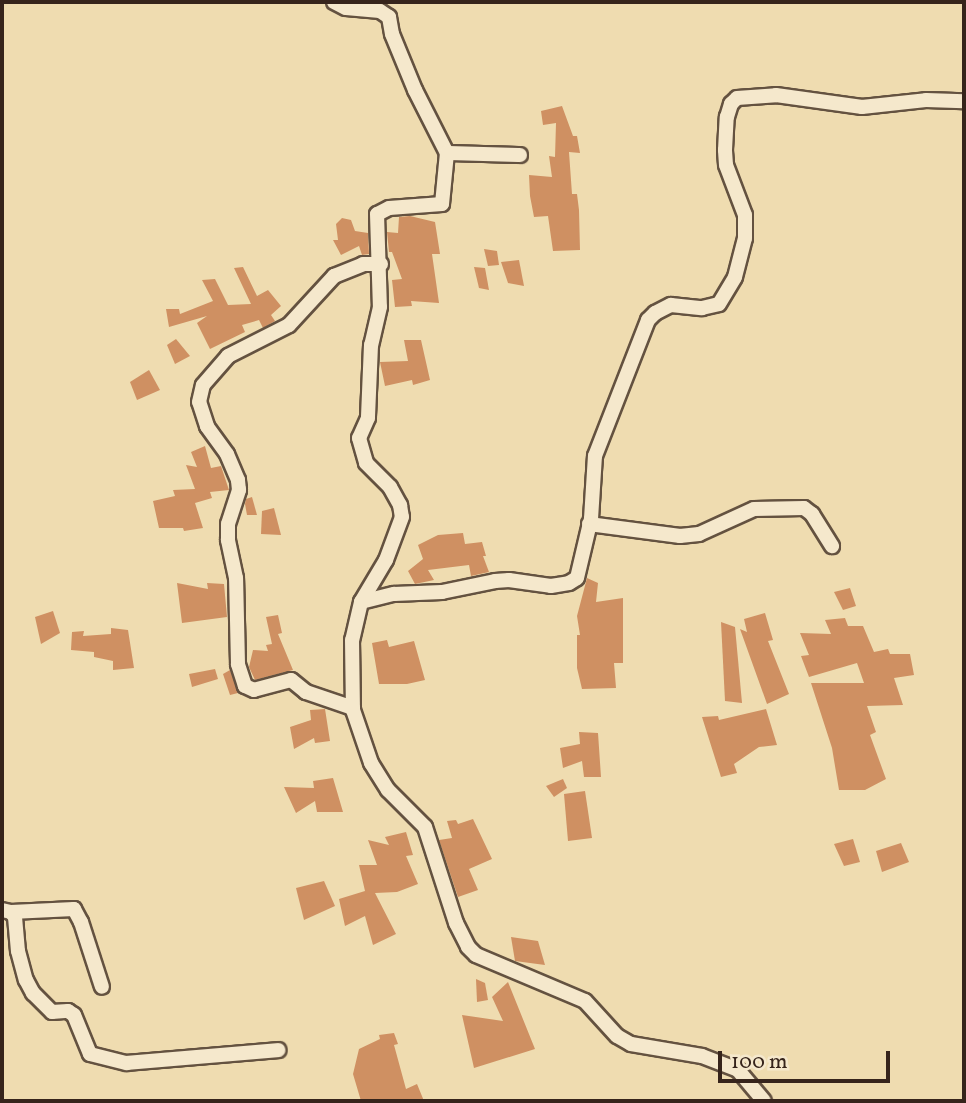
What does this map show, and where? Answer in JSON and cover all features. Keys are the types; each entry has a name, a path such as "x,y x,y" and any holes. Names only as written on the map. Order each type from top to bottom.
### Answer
{"street":[{"path":"334,2 346,8 380,11 389,17 392,34 415,90 447,153 442,204 378,211 380,307 369,364 368,418 359,439 366,463 390,487 400,505 402,517 386,560 361,602 352,640 352,708 377,774 425,827 456,923 468,947 476,955 585,1001 617,1036 631,1044 702,1056 738,1070 764,1101"},
{"path":"361,602 394,594 442,592 502,580 551,586 569,583 576,578 589,524 595,456 649,320 655,313 671,305 702,308 719,304 735,278 745,238 746,215 726,165 725,132 731,104 746,95 776,95 862,107 926,100 964,101"},
{"path":"447,153 520,155"},
{"path":"352,708 306,692 291,680 254,690 245,686 238,664 236,578 228,540 228,524 239,491 239,480 227,454 206,426 199,402 203,385 228,356 289,325 334,276 355,266 381,264"},
{"path":"589,524 680,536 699,534 754,509 804,508 813,514 832,546"},
{"path":"6,911 74,909 81,922 102,987"},
{"path":"6,911 15,917 16,940 26,980 49,1010 74,1015 90,1054 127,1063 278,1050"}],"building":[{"path":"562,106 573,136 577,136 580,153 569,152 572,194 577,194 579,210 580,250 553,251 548,216 534,217 529,175 552,177 549,156 555,157 556,123 543,125 541,111"},
{"path":"410,216 435,222 440,254 432,254 439,303 411,301 412,306 395,307 392,280 402,279 392,252 389,252 387,232 398,233 399,217"},
{"path":"342,218 351,220 355,231 368,233 369,254 362,255 359,246 341,255 333,240 338,240 336,224"},
{"path":"484,249 497,251 499,265 488,266"},
{"path":"519,260 524,286 508,283 501,262"},
{"path":"243,267 257,296 268,290 281,306 271,315 275,321 263,328 259,320 242,325 245,332 210,349 197,323 207,316 169,327 166,309 179,309 180,314 213,301 202,280 215,279 228,305 251,304 234,268"},
{"path":"474,267 485,268 489,290 479,288"},
{"path":"176,339 190,356 175,364 167,345"},
{"path":"404,340 421,340 430,380 413,385 412,380 385,386 380,362 408,361"},
{"path":"149,370 160,390 137,400 130,382"},
{"path":"205,446 211,468 221,466 229,490 210,492 212,498 195,503 203,528 184,531 183,528 159,528 153,501 175,496 173,490 195,489 186,465 197,467 191,452"},
{"path":"252,497 257,515 247,515 246,499"},
{"path":"274,508 281,535 261,534 262,511"},
{"path":"463,533 465,544 482,542 486,556 483,556 489,572 471,576 469,565 428,570 434,580 415,584 408,571 423,559 418,545 438,535"},
{"path":"587,578 598,583 596,602 623,598 623,663 614,663 616,688 582,689 577,668 577,635 580,635 577,616"},
{"path":"177,583 208,589 207,583 224,584 227,617 182,623"},
{"path":"850,588 856,606 843,610 834,592"},
{"path":"53,611 60,633 41,644 35,617"},
{"path":"765,613 773,640 768,641 789,694 767,704 740,629 747,632 744,619"},
{"path":"278,615 282,633 278,634 293,670 255,680 249,667 253,650 268,651 266,645 272,644 266,617"},
{"path":"845,618 848,626 863,626 874,652 888,649 890,654 910,654 914,675 894,678 903,705 867,706 876,732 870,735 886,779 865,790 839,790 832,748 811,683 864,683 857,663 809,677 801,656 809,655 800,633 831,634 825,620"},
{"path":"721,622 735,627 742,703 725,701"},
{"path":"111,628 128,630 134,668 113,670 113,661 94,657 94,652 71,650 72,632 84,631 83,636 111,634"},
{"path":"387,640 389,647 414,641 425,680 407,684 379,684 372,643"},
{"path":"215,669 218,679 192,687 189,674"},
{"path":"230,670 238,693 230,695 223,674"},
{"path":"325,709 330,741 315,743 314,738 294,749 290,727 311,720 310,710"},
{"path":"766,709 777,745 759,747 734,764 737,773 721,777 702,717 718,716 719,720"},
{"path":"579,732 598,733 601,777 584,777 582,761 563,768 560,748 580,744"},
{"path":"333,778 343,812 317,812 315,801 296,813 284,787 314,788 313,781"},
{"path":"563,779 567,788 554,797 546,786"},
{"path":"585,791 592,838 568,841 564,794"},
{"path":"473,819 492,859 469,869 478,890 458,897 439,840 452,838 447,821 456,820 458,824"},
{"path":"406,832 413,855 406,856 418,884 397,892 375,893 396,934 373,945 365,916 345,926 339,899 365,891 359,865 377,865 368,840 389,845 385,837"},
{"path":"853,839 860,862 844,866 834,844"},
{"path":"901,843 909,862 882,872 876,851"},
{"path":"324,881 335,906 304,920 296,888"},
{"path":"511,937 538,941 545,965 515,961"},
{"path":"476,979 485,983 488,1000 477,1002"},
{"path":"508,982 535,1049 474,1068 462,1015 503,1021 492,997"},
{"path":"394,1033 398,1044 394,1045 406,1089 417,1084 424,1101 361,1101 353,1074 359,1049 380,1039 379,1035"}]}
